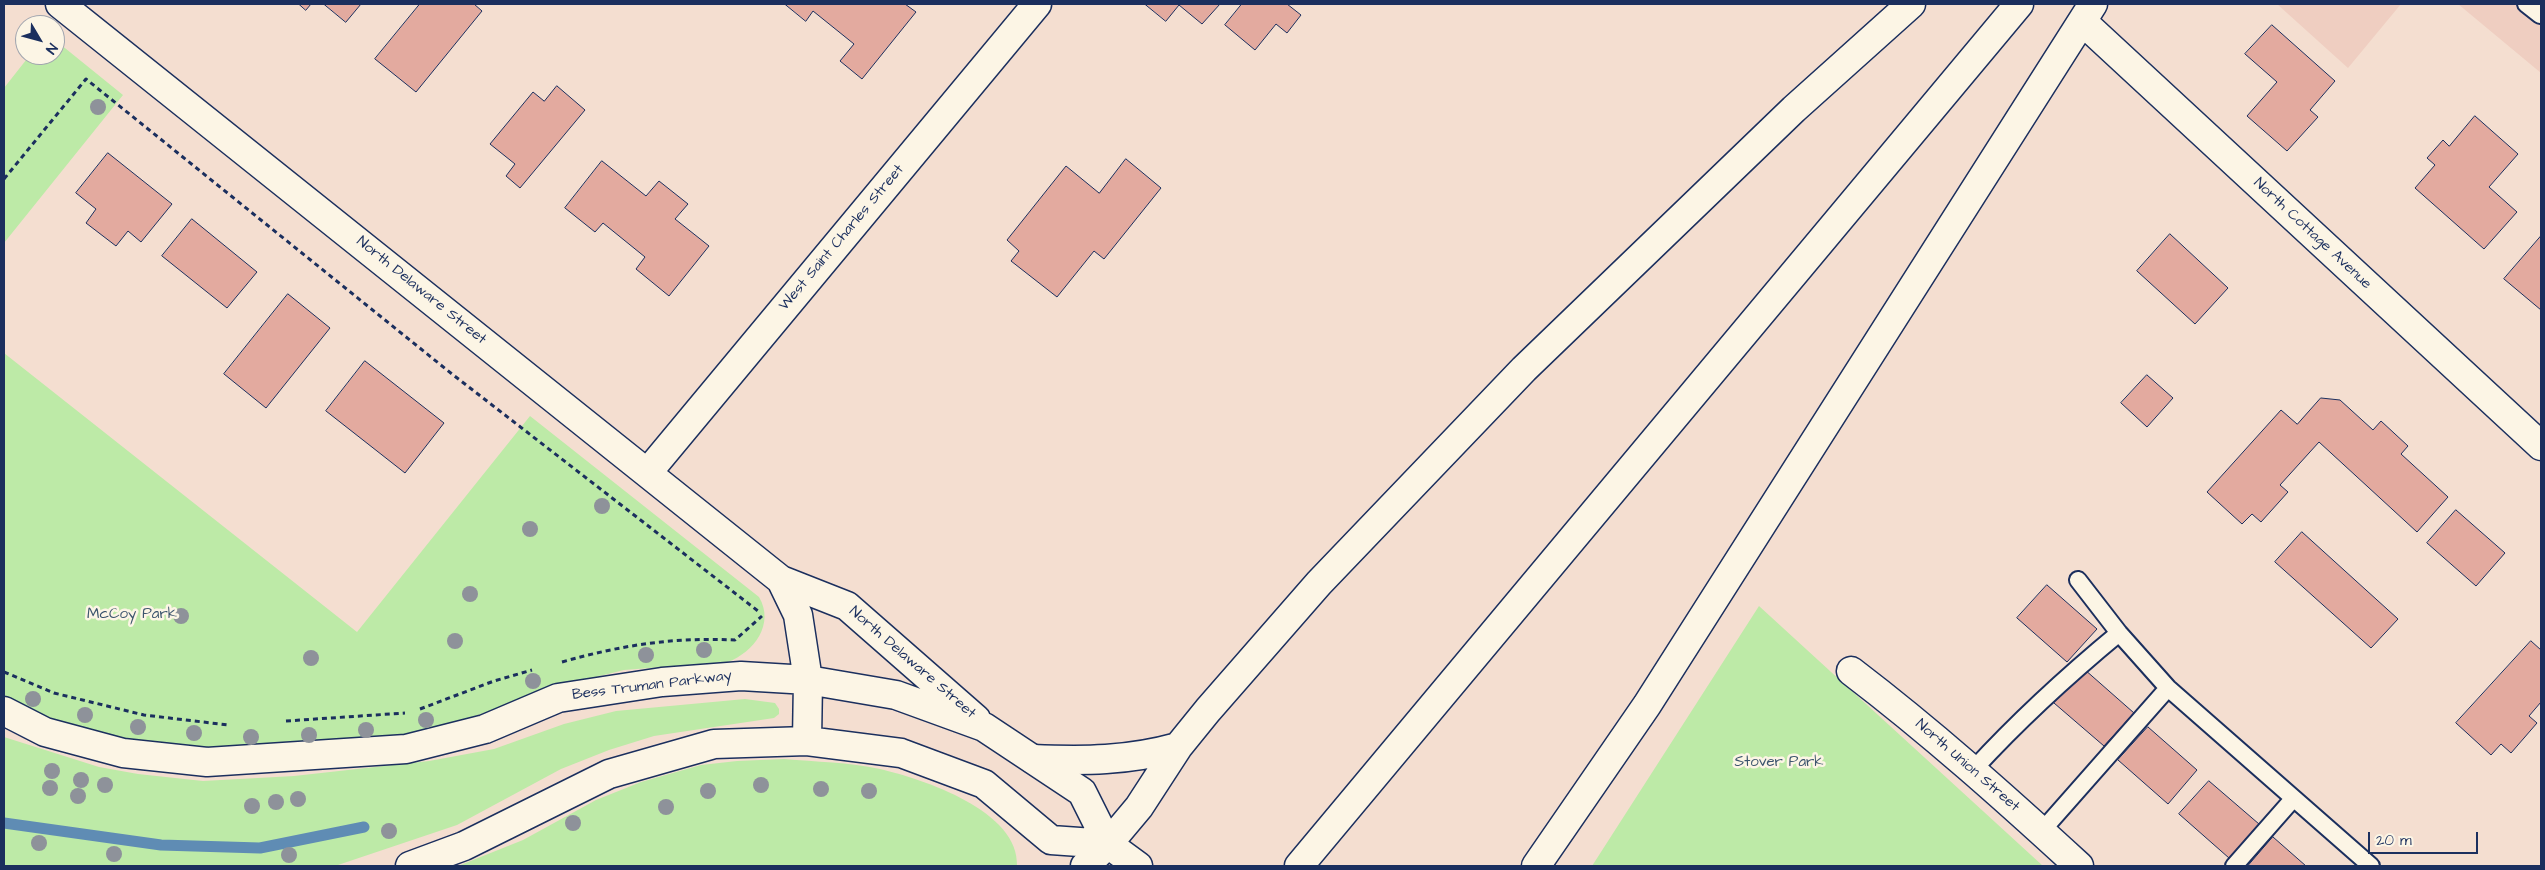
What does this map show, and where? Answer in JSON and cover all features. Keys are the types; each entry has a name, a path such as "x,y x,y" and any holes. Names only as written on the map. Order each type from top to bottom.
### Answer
{"street":[{"name":"North Delaware Street","path":"60,4 781,580 847,606 984,727"},
{"name":"West Saint Charles Street","path":"648,472 1037,4"},
{"path":"1085,866 1108,844 1139,807 1178,748 1208,710 1319,583 1524,369 1794,109 1911,4"},
{"path":"1299,866 2019,4"},
{"path":"1536,866 1647,705 2088,13"},
{"name":"North Cottage Avenue","path":"2088,13 2541,446"},
{"name":"North Delaware Street","path":"781,580 798,615 808,680 807,741"},
{"name":"North Union Street","path":"1851,671 1907,713 1974,770 2079,866"},
{"name":"Bess Truman Parkway","path":"4,711 45,732 123,753 207,762 406,749 484,729 558,698 662,682 741,676 808,680 896,695 984,727 1082,792 1108,844"},
{"path":"410,866 464,846 610,774 714,744 807,741 901,753 984,784 1051,840 1108,844 1138,866"},
{"path":"1033,759 1112,760 1145,757 1178,748"}],"lane":[{"path":"2526,4 2541,14"},
{"path":"2078,580 2119,633 2168,688 2371,866"},
{"path":"1974,770 2013,726 2119,633"},
{"path":"2041,832 2168,688"},
{"path":"2234,866 2293,799"}],"path":[{"path":"4,179 86,79 452,374 764,615 735,640 690,638 606,649 559,663"},
{"path":"418,710 494,681 541,668"},
{"path":"4,672 54,693 144,715 232,726"},
{"path":"280,722 409,713"}],"shaded area":[{"path":"2277,4 2401,4 2348,68"},
{"path":"2458,4 2541,4 2541,73"}],"green space":[{"path":"65,48 123,95 4,243 4,88 22,65 65,65"},
{"name":"McCoy Park","path":"4,353 357,632 530,416 759,597 765,617 763,627 759,636 746,651 728,662 624,670 572,683 434,730 392,740 231,753 154,748 65,727 4,699"},
{"name":"Stover Park","path":"1759,606 2043,866 1592,866"},
{"path":"745,699 775,703 779,709 779,714 774,718 654,736 609,750 561,769 457,825 335,866 4,866 4,737 99,767 138,774 203,781 294,776 429,761 494,749 564,724 616,711"},
{"path":"784,759 880,769 943,790 966,801 986,814 1003,829 1014,846 1017,866 458,866 523,840 596,800 641,782 701,765"}],"building":[{"path":"299,4 311,4 306,10"},
{"path":"324,4 361,4 346,22"},
{"path":"420,4 474,4 482,11 416,92 375,59"},
{"path":"785,4 905,4 916,12 862,79 840,61 854,44 813,11 806,21"},
{"path":"1145,4 1220,4 1202,24 1179,5 1166,21"},
{"path":"1242,4 1287,4 1301,15 1287,33 1276,24 1255,50 1225,25"},
{"path":"2272,25 2335,81 2310,110 2318,117 2287,151 2247,116 2277,82 2245,54"},
{"path":"557,86 585,110 520,188 506,176 515,164 490,144 533,92 544,101"},
{"path":"2475,116 2518,154 2489,187 2517,212 2484,249 2415,188 2435,165 2427,158 2443,140 2449,146"},
{"path":"108,153 172,204 141,242 128,231 116,246 86,223 96,209 76,193"},
{"path":"1126,159 1161,188 1104,259 1094,251 1057,297 1011,261 1019,251 1007,240 1066,166 1099,193"},
{"path":"602,161 646,196 659,181 688,204 675,219 709,246 669,296 636,269 645,257 603,223 595,232 565,208"},
{"path":"192,219 257,272 227,308 162,256"},
{"path":"2170,234 2228,288 2195,324 2137,271"},
{"path":"2541,236 2541,310 2504,279"},
{"path":"288,294 330,328 266,408 224,374"},
{"path":"365,361 444,423 405,473 326,411"},
{"path":"2147,375 2173,398 2147,427 2121,403"},
{"path":"2321,398 2340,400 2373,430 2381,421 2408,446 2401,454 2448,497 2417,532 2319,442 2280,485 2288,492 2261,522 2252,514 2242,524 2207,492 2281,410 2297,424"},
{"path":"2456,510 2505,553 2476,586 2427,543"},
{"path":"2302,532 2398,619 2371,648 2275,562"},
{"path":"2047,585 2097,629 2067,662 2017,618"},
{"path":"2531,641 2541,650 2541,702 2529,716 2537,723 2511,753 2501,744 2491,755 2456,723"},
{"path":"2084,669 2134,713 2104,746 2054,703"},
{"path":"2148,727 2197,770 2168,804 2118,760"},
{"path":"2209,781 2259,824 2229,858 2179,814"},
{"path":"2273,837 2306,866 2248,866"}],"waterway":[{"path":"4,823 161,845 260,848 364,827"}]}
